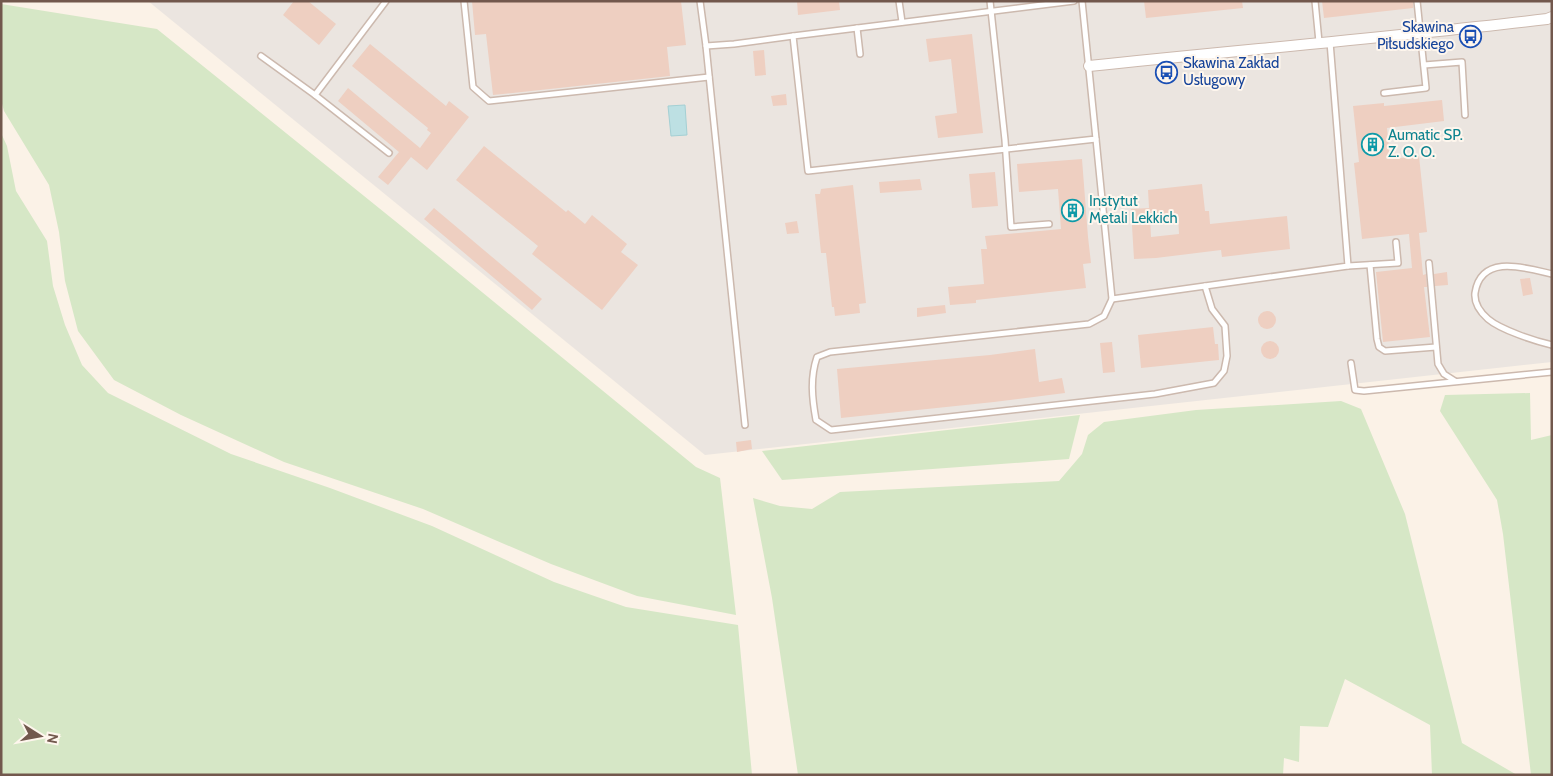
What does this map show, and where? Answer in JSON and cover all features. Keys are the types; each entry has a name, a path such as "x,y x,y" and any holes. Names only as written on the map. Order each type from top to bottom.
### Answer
{"street":[{"path":"1090,66 1319,42 1421,34 1550,18"}],"lane":[{"path":"315,95 386,1"},
{"path":"464,1 473,87 488,101 709,77"},
{"path":"700,1 745,425"},
{"path":"899,1 902,22"},
{"path":"990,1 1006,148 1012,227 1049,224"},
{"path":"706,46 1074,1"},
{"path":"1082,1 1112,299 1104,316 1089,324 830,352 817,357 814,366 811,394 816,420 831,430 1155,394 1214,383 1224,371 1227,356 1225,326 1212,309 1206,286"},
{"path":"1315,1 1319,42"},
{"path":"1384,93 1426,88 1417,1"},
{"path":"857,28 860,54"},
{"path":"792,36 808,170 1096,139"},
{"path":"1330,41 1348,266"},
{"path":"261,56 315,95 388,153"},
{"path":"1424,65 1462,62 1465,116"},
{"path":"1112,299 1348,266 1398,263 1396,242"},
{"path":"1429,263 1438,364 1444,374 1455,381"},
{"path":"1370,265 1379,347 1385,351 1436,347"},
{"path":"1552,274 1520,266 1501,266 1484,273 1477,284 1475,300 1488,320 1500,327 1552,345"},
{"path":"1350,363 1355,390 1364,391 1552,372"}],"shaded area":[{"path":"148,1 1552,1 1552,362 705,455"}],"green space":[{"path":"1,4 157,29 696,467 720,478 736,615 637,596 551,564 423,509 284,462 181,415 114,380 78,331 65,281 59,232 49,185 4,111 1,100"},
{"path":"1,133 7,146 16,191 47,241 53,286 65,325 82,365 108,393 231,454 432,526 554,582 626,607 738,625 752,775 1,775"},
{"path":"1530,393 1531,440 1552,435 1552,775 1531,775 1503,534 1497,500 1440,411 1445,395"},
{"path":"1341,401 1361,409 1405,514 1462,743 1517,775 1432,775 1430,725 1345,679 1328,727 1300,726 1299,762 1284,758 1283,775 798,775 772,598 753,498 780,506 812,509 840,492 1059,481 1082,454 1088,435 1104,422 1196,410"},
{"path":"1080,415 1069,459 782,480 762,451"}],"water":[{"path":"685,105 687,135 671,136 668,106"}],"building":[{"path":"294,1 308,1 336,24 319,45 283,15"},
{"path":"472,1 681,1 686,45 667,47 670,76 493,95 486,34 475,35"},
{"path":"797,1 839,1 840,10 798,15"},
{"path":"1144,1 1242,1 1243,8 1146,18"},
{"path":"1322,1 1413,1 1413,8 1324,18"},
{"path":"972,34 983,133 938,138 935,116 957,113 951,59 929,62 926,39"},
{"path":"370,44 446,106 449,101 469,117 427,170 411,157 388,185 378,177 399,152 338,101 348,88 420,148 431,133 427,130 428,128 352,66"},
{"path":"764,50 766,75 755,76 753,51"},
{"path":"786,94 787,105 773,106 771,96"},
{"path":"1442,100 1444,121 1387,128 1390,159 1419,156 1427,232 1419,233 1423,275 1426,274 1427,287 1424,287 1430,337 1383,342 1376,272 1412,268 1409,234 1362,239 1354,163 1359,162 1353,106 1384,103 1384,106"},
{"path":"484,146 566,212 568,210 585,224 592,215 627,244 621,252 638,265 602,310 532,254 538,246 456,180"},
{"path":"1082,159 1091,263 1083,264 1086,288 976,300 976,303 950,305 948,287 984,284 981,249 987,249 985,236 1061,229 1058,189 1019,192 1017,164"},
{"path":"995,172 998,206 972,208 969,174"},
{"path":"920,179 922,190 880,193 879,182"},
{"path":"1202,184 1205,211 1209,211 1210,224 1287,216 1290,249 1222,257 1221,250 1134,259 1131,209 1149,208 1148,190","holes":["1178,214 1179,234 1151,237 1150,217"]},
{"path":"853,185 866,303 859,304 860,313 835,316 834,307 832,307 826,253 821,253 815,194 820,194 821,189"},
{"path":"434,208 542,299 532,310 424,219"},
{"path":"797,221 799,233 787,234 785,223"},
{"path":"1447,272 1448,285 1435,286 1434,274"},
{"path":"1530,278 1533,294 1523,296 1520,279"},
{"path":"945,305 946,313 917,317 917,308"},
{"path":"1267,311 1273,314 1276,320 1273,326 1267,329 1261,326 1258,320 1261,314"},
{"path":"1213,327 1215,344 1218,344 1219,360 1141,368 1138,335"},
{"path":"1270,341 1276,344 1279,350 1276,356 1270,359 1264,356 1261,350 1264,344"},
{"path":"1112,342 1115,372 1103,373 1100,343"},
{"path":"1035,349 1039,382 1062,378 1065,393 841,418 837,369"},
{"path":"751,440 752,449 737,452 736,442"}],"place":[{"name":"Skawina Piłsudskiego","path":"1470,36"},
{"name":"Skawina Zakład Usługowy","path":"1167,72"},
{"name":"Aumatic SP. Z. O. O.","path":"1372,144"},
{"name":"Instytut Metali Lekkich","path":"1073,210"}]}
